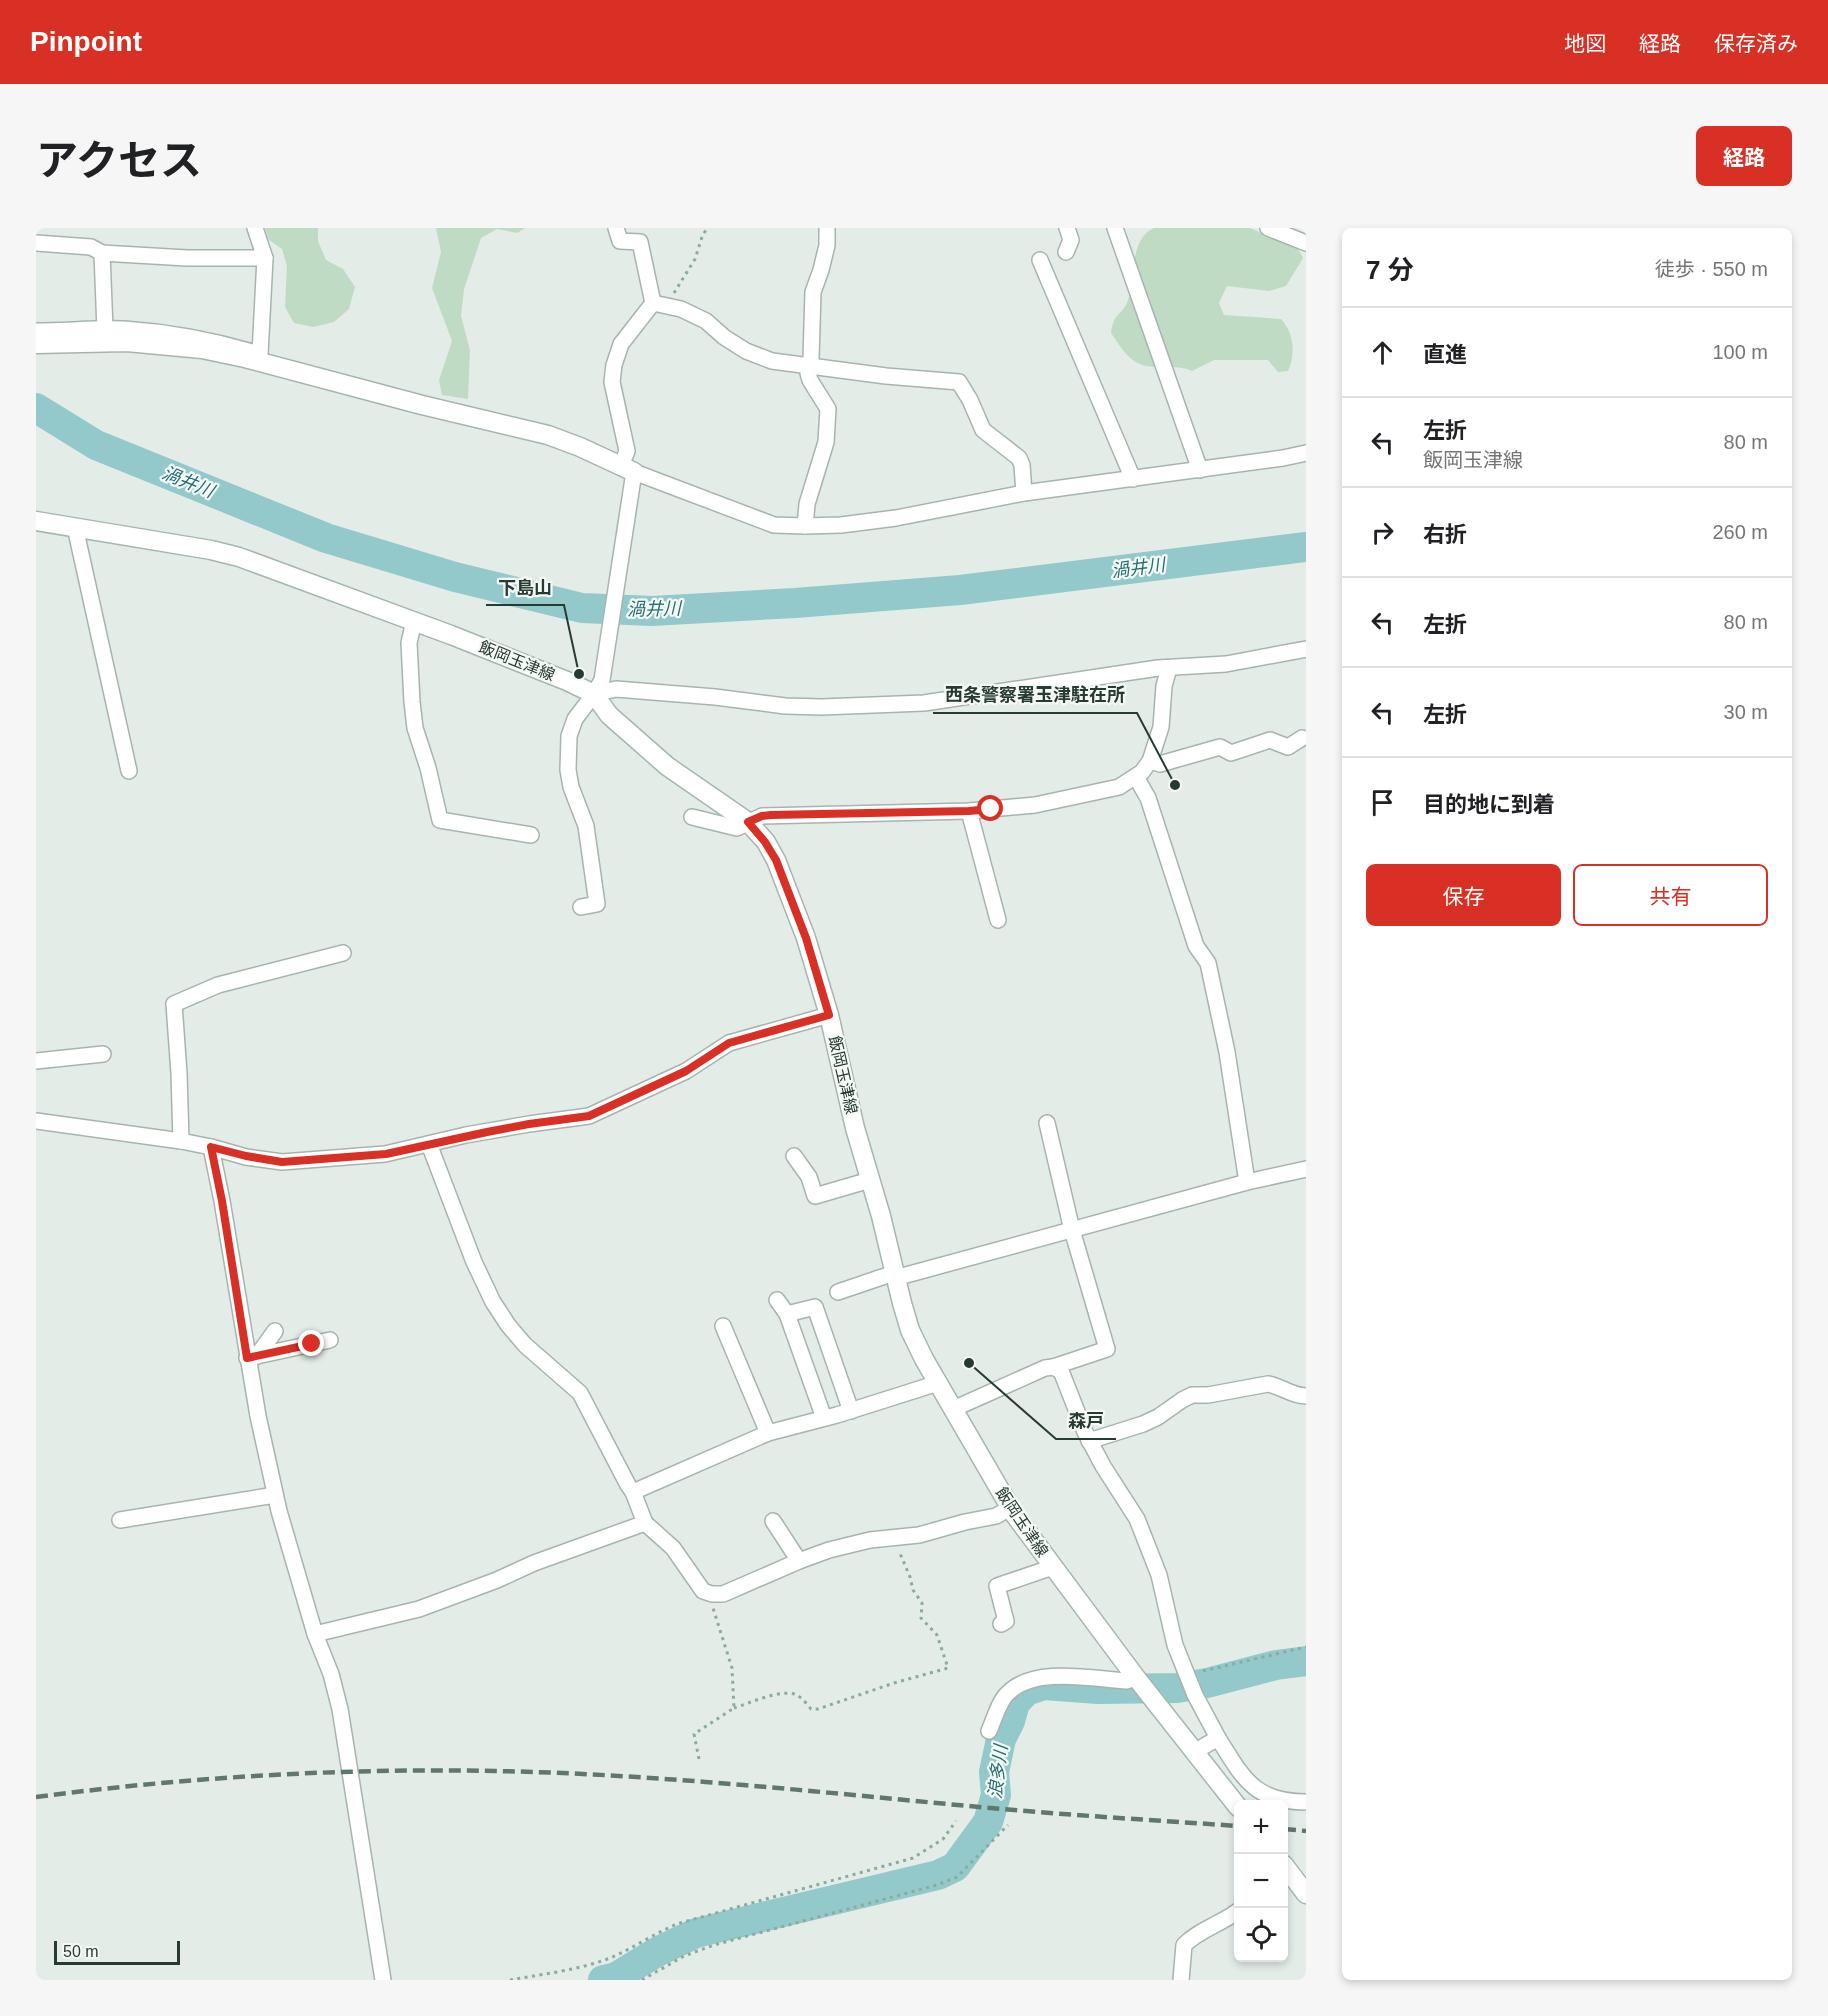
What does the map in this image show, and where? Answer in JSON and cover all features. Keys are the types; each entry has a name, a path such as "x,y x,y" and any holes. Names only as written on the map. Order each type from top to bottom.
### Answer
{"main road":[{"path":"36,344 128,342 164,344 234,356 548,435 627,469"},
{"name":"飯岡玉津線","path":"36,521 211,550 239,557 414,621 567,681 598,687 609,715 667,766 748,822 765,842 776,860 806,938 829,1015 855,1128 910,1330 952,1409 1010,1508 1136,1677 1234,1801"},
{"path":"1288,1870 1306,1894"}],"street":[{"path":"255,228 265,258 260,354"},
{"path":"616,228 620,241 640,242 660,305"},
{"path":"806,526 807,504 826,442 828,409 808,373 811,359 813,292 827,245 827,228"},
{"path":"1066,252 1071,240 1069,231 1085,228"},
{"path":"1114,228 1200,470"},
{"path":"1268,228 1283,231 1306,243"},
{"path":"36,243 91,247 102,254 187,258 265,258"},
{"path":"102,254 105,330"},
{"path":"1040,260 1133,479"},
{"path":"660,305 681,309 706,321 724,337 746,351 772,361 886,376 959,382 983,430 1019,458 1022,465 1024,493"},
{"path":"581,907 597,904 586,826 571,787 568,770 569,736 575,719 598,687 620,560 627,451 614,391 614,365 621,344 660,305"},
{"path":"36,331 122,329 180,335 224,343 260,354 296,372"},
{"path":"627,469 774,525 806,526 841,525 896,518 1024,493 1200,470 1306,453"},
{"path":"75,527 129,771"},
{"path":"414,621 409,643 415,728 429,768 440,820 531,836"},
{"path":"598,687 715,697 785,706 924,704 1169,668 1226,664 1306,649"},
{"path":"692,817 737,828 762,816 771,815 969,811 1035,805 1119,787 1136,777 1150,761 1161,727 1164,686 1169,668"},
{"path":"1150,761 1160,764 1220,747 1231,753 1270,740 1288,747 1302,738"},
{"path":"1136,777 1148,798 1196,946 1208,963 1227,1052 1247,1182"},
{"path":"969,811 998,920"},
{"path":"181,1141 174,1004 218,985 343,953"},
{"path":"36,1121 181,1141 282,1162 386,1154 529,1124 589,1116 686,1071 729,1043 829,1015"},
{"path":"36,1061 103,1054"},
{"path":"952,1409 1045,1368 1107,1349 1072,1230 1047,1123"},
{"path":"429,1144 474,1262 493,1302 525,1345 580,1393 633,1492 645,1523 672,1548 703,1591 723,1594 829,1550 870,1540 919,1535 996,1516 1010,1508"},
{"path":"211,1147 252,1357 258,1416 275,1495 315,1634 331,1674 340,1709 383,1980"},
{"path":"794,1156 809,1177 815,1196 870,1180"},
{"path":"838,1292 1247,1182 1306,1169"},
{"path":"777,1300 787,1314 824,1418"},
{"path":"787,1314 815,1306 851,1410"},
{"path":"723,1326 768,1433"},
{"path":"252,1357 275,1331"},
{"path":"252,1357 330,1340"},
{"path":"1053,1367 1061,1371 1089,1441 1102,1466 1137,1519 1159,1575 1175,1646 1195,1695 1218,1738 1237,1769 1256,1790 1277,1799 1306,1802"},
{"path":"633,1492 768,1433 938,1383"},
{"path":"1089,1441 1143,1424 1192,1395 1208,1395 1268,1384 1277,1385 1299,1396 1306,1396"},
{"path":"120,1520 275,1495"},
{"path":"773,1521 799,1561"},
{"path":"315,1634 419,1609 497,1580 534,1563 645,1523"},
{"path":"1001,1624 1006,1621 997,1586 1053,1567"},
{"path":"989,1731 1006,1694 1020,1684 1038,1677 1127,1681 1136,1677"},
{"path":"1194,1752 1218,1738"},
{"path":"1181,1980 1184,1945 1194,1935 1234,1914"}],"path":[{"path":"660,305 695,259 707,228"},
{"path":"699,1759 694,1734 734,1708 781,1693 790,1693 798,1696 811,1709 818,1709 894,1683 948,1668 937,1635 921,1618 922,1603 913,1590 898,1550 898,1537"},
{"path":"712,1594 712,1607 732,1668 734,1708"},
{"path":"1188,1677 1306,1647"},
{"path":"510,1980 577,1967 608,1958 663,1929 680,1923 913,1858 943,1839 956,1821"},
{"path":"642,1980 684,1956 714,1945 937,1885 957,1877 1008,1826"}],"green space":[{"path":"265,228 318,228 318,241 326,260 343,269 355,287 349,309 334,322 313,327 294,323 285,307 287,266 282,249 269,240"},
{"path":"436,228 525,228 517,233 497,229 481,238 464,289 461,316 470,350 468,399 442,395 439,380 452,341 432,288 441,252"},
{"path":"1154,228 1250,228 1298,249 1303,258 1286,286 1269,291 1227,286 1219,303 1224,315 1281,319 1289,331 1293,351 1288,371 1278,372 1268,360 1214,360 1192,371 1146,366 1135,362 1127,355 1111,333 1112,326 1128,300 1137,249 1146,233"}],"waterway":[{"name":"渦井川","path":"36,408 96,445 326,538 455,577 582,608 652,611 960,590 1306,547"},
{"name":"浪多川","path":"603,1980 616,1977 657,1952 696,1933 938,1875 955,1867 988,1822 996,1795 994,1772 1001,1739 1010,1721 1015,1703 1026,1691 1044,1685 1098,1689 1177,1688 1207,1683 1276,1665 1306,1661"}],"railway":[{"path":"36,1797 150,1784 265,1775 380,1771 495,1771 677,1780 1011,1810 1234,1826"},
{"path":"1288,1829 1306,1831"}],"place":[{"name":"下島山","path":"579,674"},
{"name":"西条警察署玉津駐在所","path":"1175,785"},
{"name":"森戸","path":"969,1363"}],"route":[{"path":"312,1344 247,1358 211,1147 282,1162 386,1154 529,1124 589,1116 686,1071 729,1043 829,1015 806,938 776,860 765,842 748,822 771,815 991,809"}]}
